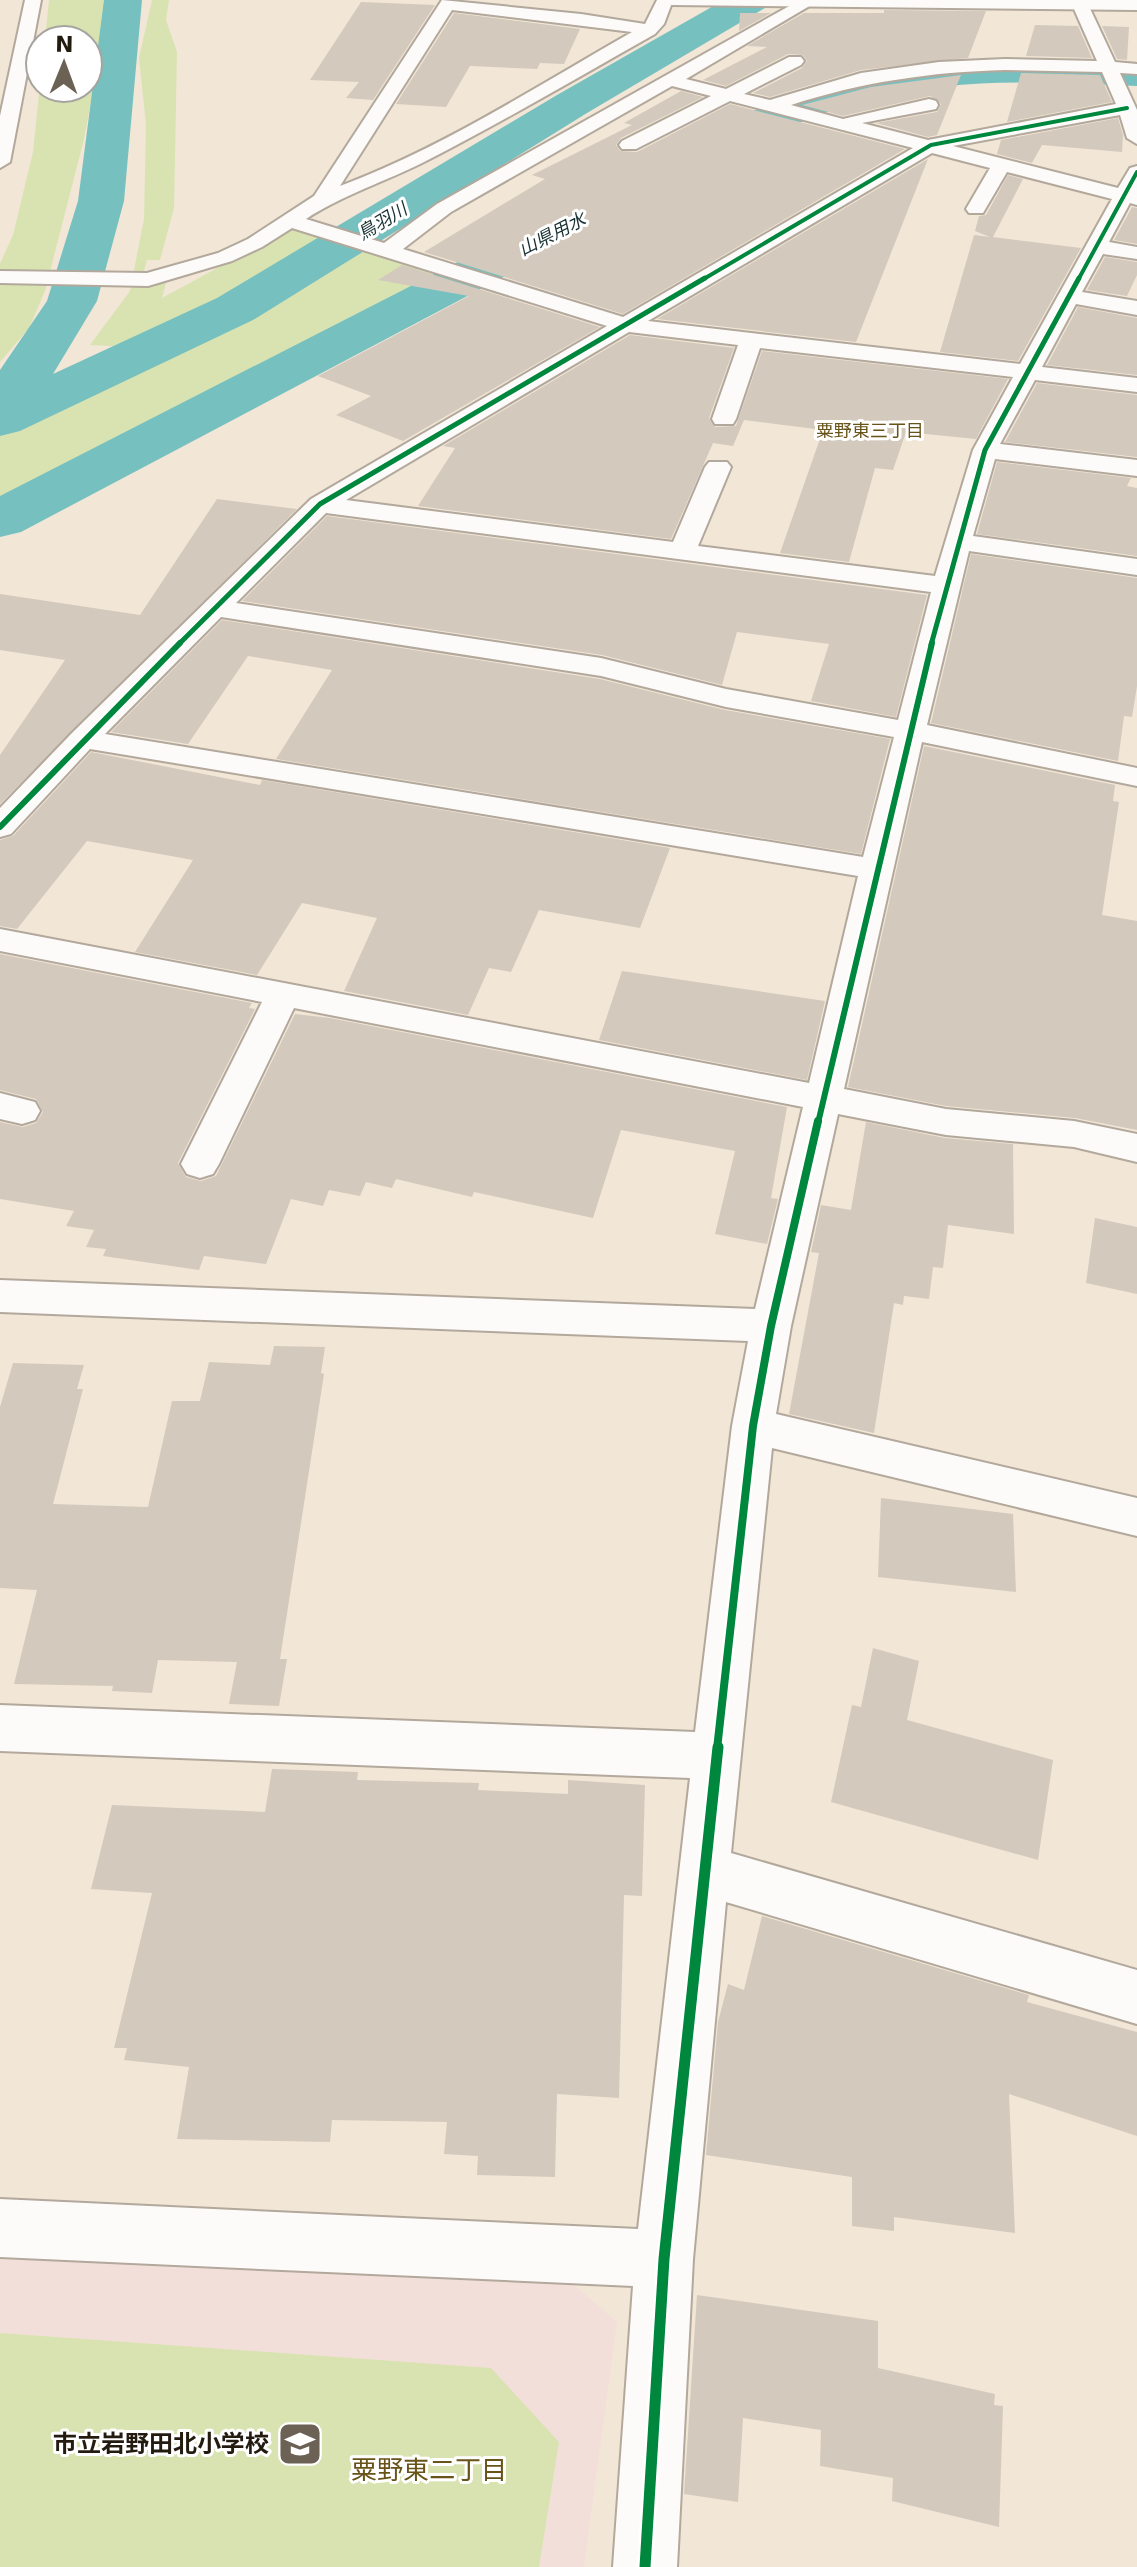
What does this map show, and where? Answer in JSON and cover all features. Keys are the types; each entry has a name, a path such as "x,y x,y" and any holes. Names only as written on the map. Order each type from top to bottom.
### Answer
{"street":[{"path":"0,162 4,116 33,0"},
{"path":"321,200 372,181 470,131 649,30 656,24 667,0 1137,5"},
{"path":"382,247 444,208 810,1"},
{"path":"0,277 148,280 225,257 299,223 321,200 449,2 649,30"},
{"path":"1079,2 1131,114 1137,138"},
{"path":"629,145 795,61"},
{"path":"784,108 838,85 919,70 1015,64 1111,71 1137,69"},
{"path":"645,2567 664,2259 715,1756 753,1426 771,1326 876,869 946,586 985,450 1069,296 1117,250 1132,189 1002,164 669,80"},
{"path":"839,122 929,105"},
{"path":"0,827 83,739 320,504 931,145 1131,114"},
{"path":"976,209 1002,164"},
{"path":"299,223 626,325 1137,385"},
{"path":"1069,296 1137,308"},
{"path":"724,419 751,340"},
{"path":"985,450 1137,468"},
{"path":"683,551 718,467"},
{"path":"320,504 946,586"},
{"path":"958,542 1137,567"},
{"path":"214,608 601,667 726,698 912,731 1137,777"},
{"path":"83,739 876,869"},
{"path":"0,940 946,1122 1074,1134 1137,1148"},
{"path":"200,1164 283,995"},
{"path":"0,1296 771,1326"},
{"path":"753,1426 1137,1517"},
{"path":"0,1728 715,1756"},
{"path":"704,1870 1137,1997"},
{"path":"0,2228 664,2259"}],"shaded area":[{"name":"市立岩野田北小学校","path":"0,2255 573,2284 617,2322 584,2567 0,2567"}],"green space":[{"path":"49,0 110,0 104,32 104,24 47,24"},
{"path":"152,0 169,0 166,20 177,52 174,208 160,260 147,260 141,282 166,283 162,298 289,229 330,240 127,347 90,345 130,291 144,219 146,124 139,58"},
{"path":"38,104 91,104 45,291 29,328 0,362 0,264 13,235 33,152"},
{"path":"349,245 439,276 0,508 0,424 145,353"},
{"name":"市立岩野田北小学校","path":"0,2333 491,2368 559,2442 539,2567 0,2567"}],"building":[{"path":"361,2 435,5 373,100 346,98 359,82 310,80"},
{"path":"884,10 986,11 968,58 861,70 770,97 753,93 802,68 807,61 803,55 788,54 726,86 703,80 767,47 747,46 804,13 884,13"},
{"path":"454,13 580,29 564,64 540,63 537,69 470,66 446,107 396,104"},
{"path":"740,13 771,13 739,31"},
{"path":"1035,25 1078,26 1092,58 1026,56"},
{"path":"1102,26 1129,27 1127,60 1117,59"},
{"path":"1021,73 1100,75 1112,102 1007,122"},
{"path":"961,75 937,135 928,137 876,123 937,112 941,104 930,96 843,116 802,105 871,87"},
{"path":"681,91 703,97 621,138 616,145 620,151 637,152 730,104 905,149 623,314 424,252 545,179 532,175 632,125 624,123"},
{"path":"1118,118 1123,135 1122,152 1042,145 1032,163 997,154 1001,140"},
{"path":"928,159 856,342 657,319"},
{"path":"1008,175 1023,179 993,237 1081,248 1018,361 940,352 974,235 990,237 975,231 979,216 986,215"},
{"path":"1132,207 1137,208 1137,244 1114,240"},
{"path":"1105,257 1137,262 1137,275 1127,296 1087,290"},
{"path":"402,265 600,327 403,441 336,415 371,396 318,376 469,296 378,280"},
{"path":"1078,307 1137,318 1137,375 1047,365"},
{"path":"630,335 734,348 709,418 715,427 736,426 762,351 1008,379 976,439 906,432 893,470 875,468 849,562 780,553 823,430 744,420 733,446 713,443 671,539 418,506 455,448 443,446"},
{"path":"1037,383 1137,395 1137,457 1005,442"},
{"path":"997,462 1131,478 1127,486 1137,488 1137,556 977,534"},
{"path":"217,499 297,509 0,804 0,755 65,660 0,650 0,594 140,615"},
{"path":"327,516 927,595 896,717 811,701 829,644 737,632 722,685 602,655 242,601"},
{"path":"971,554 1137,578 1137,686 1132,717 1124,716 1118,761 931,723"},
{"path":"222,620 600,679 725,710 890,739 861,854 276,759 332,670 248,656 188,744 111,732"},
{"path":"924,746 1115,785 1113,801 1119,802 1102,915 1137,921 1137,1130 1075,1118 946,1106 848,1087"},
{"path":"91,752 260,785 262,780 670,848 640,928 539,910 511,972 489,968 468,1015 344,991 377,918 302,903 257,975 135,952 193,860 87,841 17,929 0,926 0,840 13,836"},
{"path":"0,954 252,1003 249,1008 255,1009 178,1163 186,1177 201,1181 216,1176 295,1014 330,1018 787,1107 771,1198 778,1199 767,1244 715,1234 735,1151 621,1130 593,1218 474,1192 472,1197 396,1179 392,1188 366,1182 360,1196 329,1190 323,1206 291,1199 266,1264 204,1256 199,1270 103,1256 106,1249 86,1247 94,1230 66,1226 74,1211 0,1199 0,1122 23,1127 36,1123 43,1112 36,1099 0,1090"},
{"path":"622,971 825,1001 807,1080 599,1040"},
{"path":"866,1122 945,1138 1013,1144 1014,1234 948,1225 943,1268 933,1267 929,1299 904,1296 903,1305 894,1303 874,1433 789,1414 819,1253 811,1252 821,1205 851,1210"},
{"path":"1095,1218 1137,1227 1137,1294 1086,1283"},
{"path":"274,1346 325,1347 321,1373 324,1374 280,1659 287,1659 279,1706 229,1704 237,1662 158,1660 152,1693 112,1691 113,1686 14,1684 37,1590 0,1588 0,1407 13,1363 84,1365 77,1389 83,1389 53,1504 148,1507 172,1401 200,1401 209,1362 270,1365"},
{"path":"881,1498 1013,1514 1016,1592 878,1577"},
{"path":"873,1648 919,1661 907,1720 1053,1760 1038,1860 831,1802 852,1705 861,1707"},
{"path":"272,1769 358,1772 357,1780 479,1783 478,1790 568,1794 568,1780 645,1785 642,1896 624,1895 619,2098 557,2094 555,2177 477,2175 478,2156 444,2154 447,2122 332,2120 330,2142 177,2139 189,2067 124,2060 127,2048 114,2048 152,1893 91,1889 112,1805 265,1812"},
{"path":"762,1916 1029,1995 1027,2002 1137,2032 1137,2136 1009,2094 1015,2233 894,2217 894,2231 852,2226 852,2177 706,2155 718,2022 728,1984 744,1990"},
{"path":"697,2295 878,2321 878,2368 995,2394 994,2405 1003,2406 999,2527 892,2501 893,2478 820,2466 821,2430 743,2418 738,2502 684,2494"}],"waterway":[{"name":"鳥羽川","path":"0,402 26,374 72,301 101,201 123,0"},
{"name":"鳥羽川","path":"0,419 235,309 572,104 752,0"},
{"name":"山県用水","path":"0,519 768,120 860,88 949,73 1040,70 1137,74"}],"cycle path":[{"path":"0,827 83,739 320,504 931,145 1127,108"},
{"path":"645,2567 664,2259 753,1426 771,1326 876,869 946,586 985,450 1137,172"}],"place":[{"name":"市立岩野田北小学校","path":"300,2444"}],"district":[{"name":"粟野東三丁目","path":"870,430"},
{"name":"粟野東二丁目","path":"429,2470"}]}
